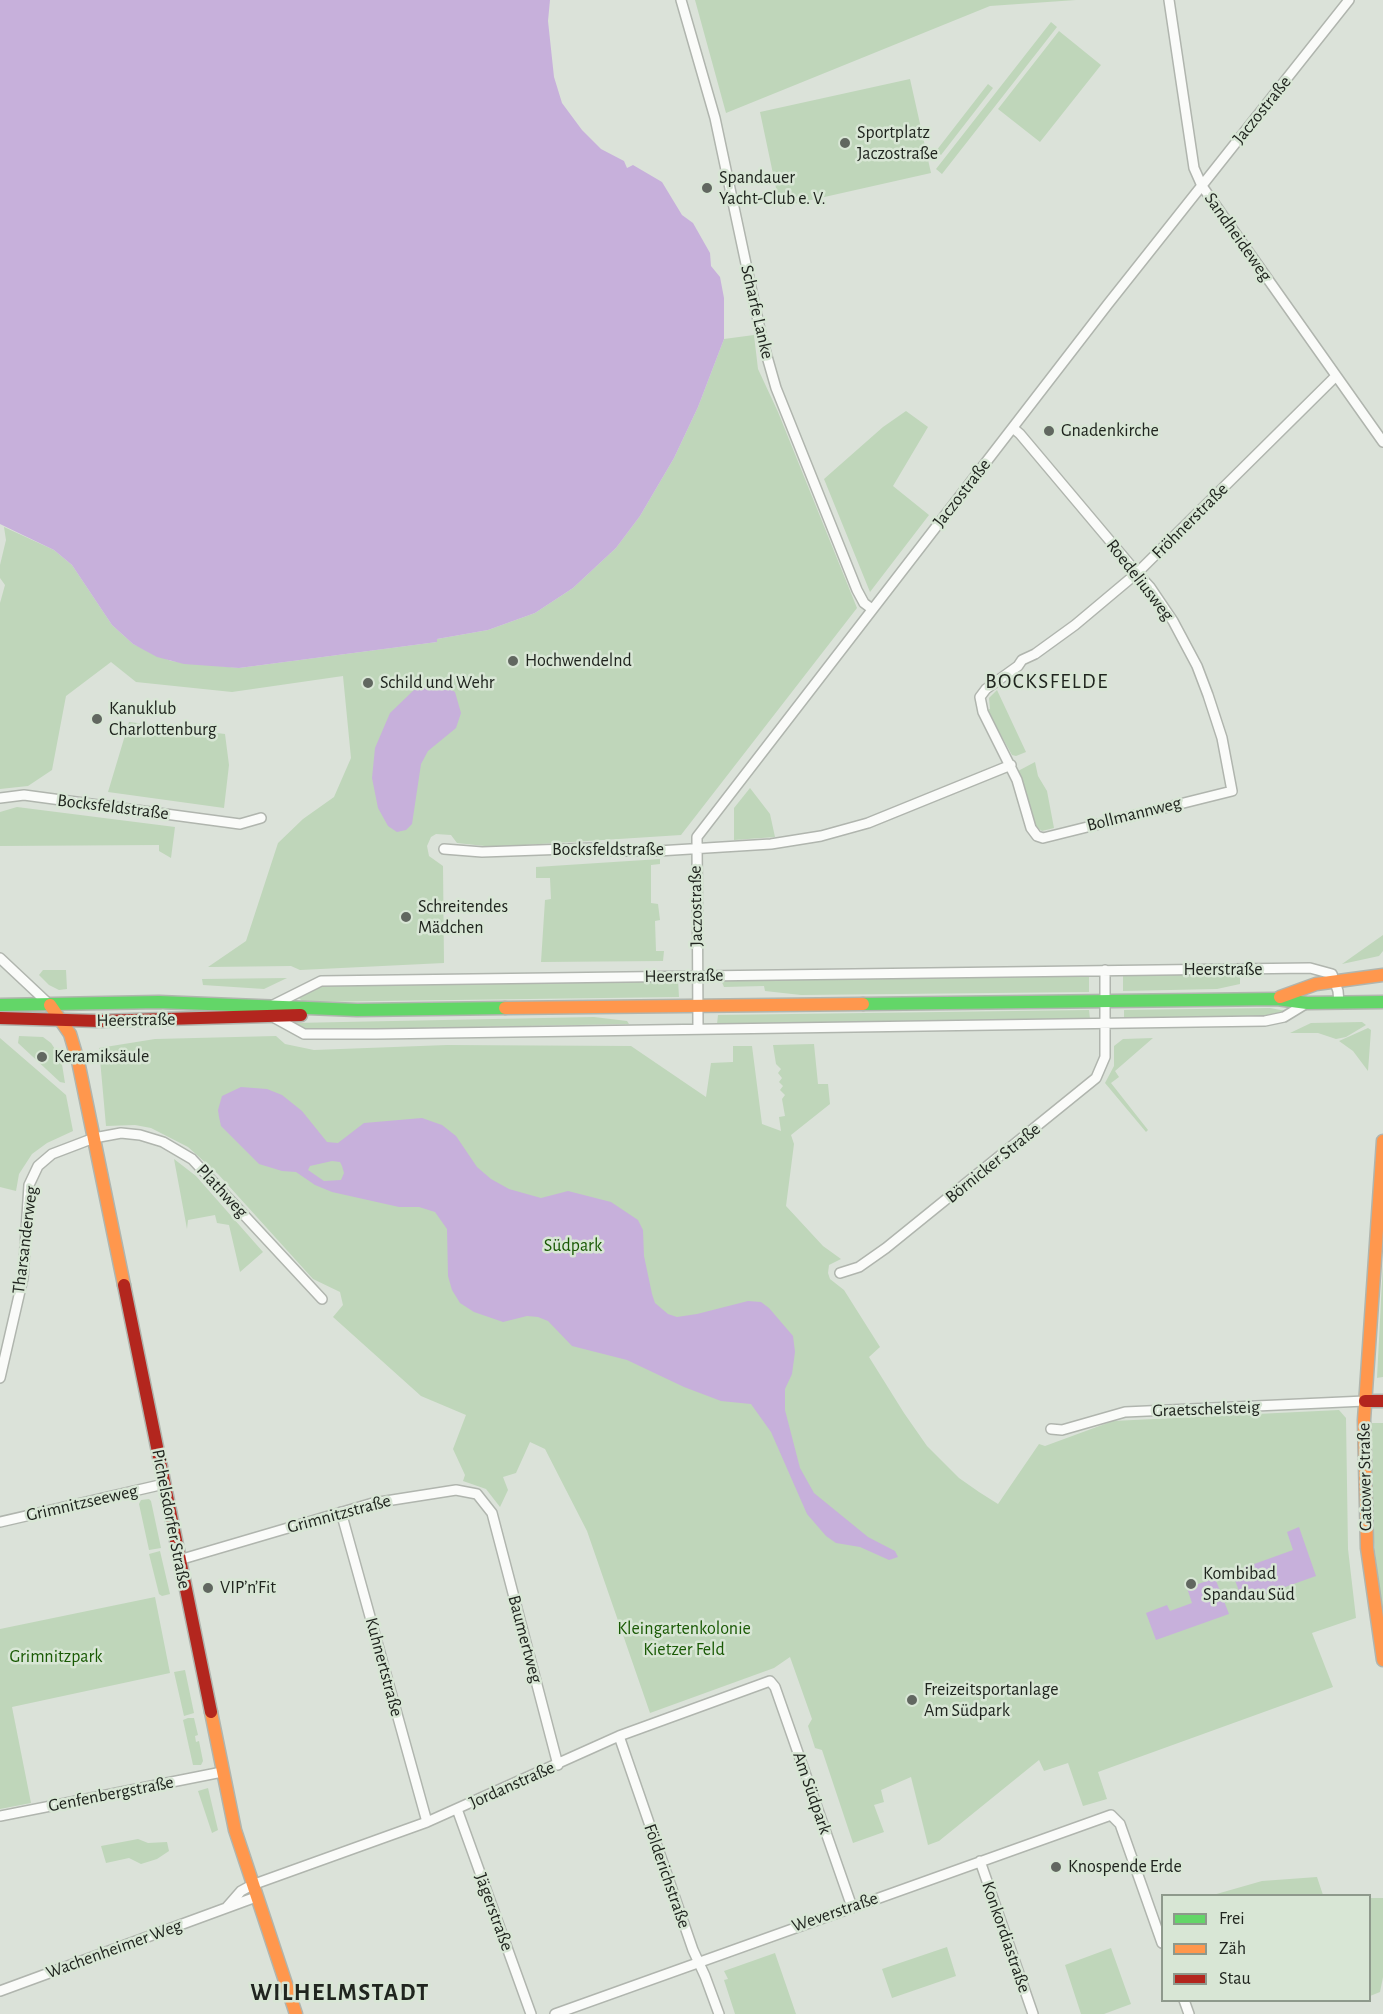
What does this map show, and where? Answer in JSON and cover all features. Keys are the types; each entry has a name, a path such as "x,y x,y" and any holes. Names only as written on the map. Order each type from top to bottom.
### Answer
{"main road":[{"name":"Heerstraße","path":"1277,999 1333,977 1383,975"},
{"name":"Heerstraße","path":"0,1018 63,1020 357,1010 1104,1001 1277,999 1307,1003 1383,1002"},
{"name":"Heerstraße","path":"0,1005 159,1002 271,1012"},
{"name":"Pichelsdorfer Straße","path":"50,1005 63,1020 75,1048 235,1830 296,2014"},
{"name":"Gatower Straße","path":"1383,1141 1365,1401 1364,1463 1367,1548 1383,1660"},
{"name":"Gatower Straße","path":"1365,1401 1383,1401"}],"street":[{"name":"Scharfe Lanke","path":"681,0 715,118 762,339 776,388 857,590 864,603 872,609"},
{"name":"Sandheideweg","path":"1169,0 1194,168 1202,186 1383,442"},
{"name":"Jaczostraße","path":"698,1029 695,849 697,837 872,609 1349,0"},
{"name":"Fröhnerstraße","path":"1037,836 1030,828 1011,765 980,705 980,697 987,688 1018,666 1027,656 1035,654 1137,573 1336,376"},
{"name":"Roedeliusweg","path":"1013,428 1163,604 1197,666 1222,738 1232,791"},
{"name":"Bocksfeldstraße","path":"444,849 504,852 575,848 636,851 771,844 844,831 1011,765"},
{"name":"Bollmannweg","path":"1037,836 1048,837 1232,791"},
{"name":"Bocksfeldstraße","path":"0,798 24,795 240,824 261,818"},
{"path":"0,958 50,1005"},
{"name":"Heerstraße","path":"1307,1003 1272,1020 315,1035 304,1034 271,1012 321,981 1310,968 1333,977"},
{"path":"1105,970 1105,1023"},
{"path":"1333,977 1339,1003"},
{"name":"Börnicker Straße","path":"840,1273 859,1267 886,1248 1089,1085 1100,1072 1105,1057 1105,1023"},
{"name":"Plathweg","path":"94,1138 121,1133 140,1135 163,1142 192,1159 322,1299"},
{"name":"Tharsanderweg","path":"0,1378 23,1278 28,1192 34,1174 52,1154 94,1138"},
{"name":"Graetschelsteig","path":"1050,1429 1062,1430 1125,1412 1365,1401"},
{"name":"Grimnitzseeweg","path":"0,1522 164,1484"},
{"name":"Grimnitzstraße","path":"179,1560 341,1512 406,1496 456,1490 477,1494 492,1513"},
{"name":"Kuhnertstraße","path":"341,1512 427,1822"},
{"name":"Baumertweg","path":"492,1513 558,1765"},
{"name":"Jordanstraße","path":"254,1891 427,1822 619,1736 770,1682"},
{"name":"Am Südpark","path":"770,1682 775,1687 852,1907"},
{"name":"Földerichstraße","path":"619,1736 719,2014"},
{"name":"Genfenbergstraße","path":"0,1816 222,1772"},
{"name":"Jägerstraße","path":"457,1809 531,2014"},
{"name":"Weverstraße","path":"555,2014 1111,1815 1116,1817 1161,1940"},
{"name":"Konkordiastraße","path":"980,1861 1033,2014"},
{"name":"Wachenheimer Weg","path":"0,1991 227,1907 241,1891 254,1891"}],"green space":[{"path":"695,0 1076,0 990,6 726,113"},
{"path":"1051,22 1057,27 942,174 936,169"},
{"path":"1059,31 1101,65 1040,142 998,109"},
{"name":"Sportplatz Jaczostraße","path":"910,79 931,173 780,207 760,112"},
{"path":"988,84 993,88 941,155 936,151"},
{"path":"754,335 758,369 778,412 857,608 681,835 494,847 457,843 451,835 436,834 431,837 427,846 429,856 443,866 444,963 300,970 291,966 208,967 246,941 278,843 303,819 334,797 351,758 343,676 232,692 136,682 111,662 66,696 52,770 28,786 0,789 0,603 5,585 0,578 0,565 6,540 4,527 54,550 72,565 112,625 133,644 171,661 239,668 437,642 437,639 488,630 535,613 573,588 616,548 640,516 674,458 698,407 724,339"},
{"path":"906,411 928,427 893,486 929,515 870,592 824,479 883,427"},
{"path":"997,690 1026,752 1016,756 1012,755 987,710 990,709 989,698"},
{"path":"129,722 225,734 229,765 224,808 108,792"},
{"path":"1035,762 1038,776 1047,791 1054,828 1042,831 1035,826 1018,771"},
{"path":"750,788 770,814 775,837 734,840 734,808"},
{"path":"17,807 175,827 171,858 159,851 159,845 0,846 0,812"},
{"path":"660,859 660,864 651,865 651,903 658,904 660,920 655,921 656,951 664,951 663,961 541,962 545,900 551,899 550,878 536,878 536,867"},
{"path":"1383,935 1383,951 1379,956 1342,964"},
{"path":"43,970 66,970 67,989 59,990 49,985 39,975"},
{"path":"1240,973 1240,984 1217,989 1123,991 1123,975"},
{"path":"1089,976 1089,992 801,995 765,991 764,986 724,987 721,980"},
{"path":"287,978 264,989 203,985 202,979"},
{"path":"678,980 679,997 303,1002 298,997 320,985"},
{"path":"1270,1008 1286,1011 1270,1017 1124,1018 1124,1010"},
{"path":"1089,1010 1090,1019 717,1024 718,1015"},
{"path":"594,1017 627,1021 629,1024 319,1030 303,1028 293,1023"},
{"path":"1362,1022 1366,1025 1346,1037 1336,1039 1318,1033 1290,1033 1311,1023"},
{"path":"1368,1028 1371,1030 1368,1071 1353,1051 1339,1041"},
{"path":"19,1036 43,1037 51,1043 61,1058 65,1083 60,1082 18,1043"},
{"name":"Südpark","path":"276,1036 285,1044 314,1050 447,1045 631,1046 706,1097 711,1063 733,1062 733,1046 752,1046 762,1124 781,1131 779,1117 785,1116 782,1099 785,1095 780,1090 783,1086 779,1082 782,1078 778,1073 781,1069 776,1064 773,1045 814,1044 818,1084 828,1084 830,1104 791,1135 794,1144 786,1206 823,1246 841,1259 829,1265 828,1273 830,1279 844,1290 880,1347 869,1357 927,1446 959,1478 998,1504 1039,1444 1045,1446 1113,1421 1339,1410 1346,1418 1348,1549 1356,1618 1312,1633 1333,1687 1098,1772 1107,1799 1083,1806 1068,1763 1044,1771 1039,1760 939,1841 928,1845 911,1777 881,1790 884,1802 874,1805 884,1832 853,1843 822,1750 815,1748 808,1726 812,1719 790,1657 774,1668 650,1713 587,1531 545,1449 530,1442 516,1473 503,1477 508,1490 500,1507 486,1489 463,1481 465,1475 453,1449 466,1415 421,1396 333,1317 343,1305 340,1292 313,1279 218,1174 188,1147 151,1128 135,1125 106,1126 99,1048 155,1039"},
{"path":"0,1038 66,1095 73,1131 47,1143 32,1154 19,1174 16,1191 0,1187"},
{"path":"1153,1038 1115,1071 1119,1077 1111,1083 1148,1130 1146,1132 1105,1083 1114,1066 1114,1046 1123,1039"},
{"path":"174,1159 196,1176 263,1252 240,1272 229,1225 217,1223 215,1215 188,1220 187,1229"},
{"path":"1383,1262 1383,1377 1377,1378"},
{"path":"1372,1423 1383,1423 1383,1622 1373,1534"},
{"path":"149,1499 161,1548 149,1550 139,1504 141,1500"},
{"path":"160,1551 170,1594 162,1596 159,1594 149,1554"},
{"name":"Grimnitzpark","path":"155,1597 170,1673 12,1707 31,1803 0,1809 0,1629"},
{"path":"185,1670 194,1713 184,1716 174,1672"},
{"path":"194,1718 198,1735 195,1736 196,1742 199,1741 203,1761 201,1765 193,1765 183,1720"},
{"path":"208,1788 218,1830 212,1833 198,1791"},
{"path":"138,1839 148,1843 167,1842 169,1851 157,1859 141,1864 129,1858 106,1863 101,1846"},
{"path":"1317,1877 1323,1894 1216,1894 1262,1881"},
{"path":"1371,1898 1383,1898 1383,1977 1380,1992 1371,1996"},
{"path":"947,1947 956,1976 892,1998 882,1969"},
{"path":"1111,1948 1131,2004 1104,2014 1081,2014 1065,1965"},
{"path":"775,1953 796,2014 735,2014 724,1980 728,1979 724,1971"}],"shaded area":[{"path":"0,0 550,0 548,21 554,77 562,103 582,130 601,149 624,161 627,168 633,165 662,182 682,215 693,223 710,253 711,266 720,277 724,298 724,339 698,407 674,458 640,516 616,548 573,588 535,613 488,630 437,639 437,642 239,668 184,664 157,657 133,644 112,625 72,565 54,550 0,524"},
{"path":"441,684 455,692 461,713 456,728 428,751 421,764 412,824 406,830 397,832 388,826 378,808 372,778 375,748 390,713 415,689"},
{"path":"241,1087 267,1089 282,1095 302,1111 327,1142 338,1143 364,1123 422,1118 442,1125 456,1136 477,1167 491,1179 509,1189 541,1198 568,1191 611,1202 638,1220 643,1230 644,1256 652,1294 655,1303 668,1314 677,1317 748,1301 761,1302 793,1336 795,1352 792,1374 785,1389 785,1410 800,1468 814,1493 868,1537 895,1551 898,1557 889,1560 860,1547 836,1543 826,1536 807,1514 771,1432 751,1404 721,1401 684,1387 627,1360 572,1346 548,1321 538,1317 527,1316 503,1322 474,1312 460,1303 452,1290 448,1276 447,1229 435,1212 419,1207 399,1207 332,1192 315,1185 296,1172 282,1171 259,1164 221,1126 218,1110 222,1096","holes":["332,1161 340,1162 344,1173 341,1180 324,1181 308,1170 310,1166"]},
{"path":"1299,1527 1316,1576 1243,1602 1232,1572 1293,1550 1287,1532"},
{"path":"1215,1578 1229,1614 1156,1640 1146,1613 1167,1605 1170,1611 1192,1603 1187,1588"}],"traffic: fast":[{"path":"863,1004 1277,999 1307,1003 1383,1002"},
{"path":"0,1005 159,1002 357,1010 505,1008"}],"traffic: slow":[{"path":"1280,997 1316,984 1383,975"},
{"path":"505,1008 863,1004"},
{"path":"50,1005 70,1034 78,1061 124,1285"},
{"path":"1383,1141 1364,1420 1367,1548 1383,1660"},
{"path":"211,1712 235,1830 296,2014"}],"traffic: jam":[{"path":"0,1018 99,1021 301,1015"},
{"path":"124,1285 211,1712"},
{"path":"1365,1401 1383,1401"}],"place":[{"name":"Sportplatz Jaczostraße","path":"845,143"},
{"name":"Spandauer Yacht-Club e. V.","path":"707,188"},
{"name":"Gnadenkirche","path":"1049,431"},
{"name":"Hochwendelnd","path":"513,661"},
{"name":"Schild und Wehr","path":"368,683"},
{"name":"Kanuklub Charlottenburg","path":"97,719"},
{"name":"Schreitendes Mädchen","path":"406,917"},
{"name":"Keramiksäule","path":"42,1057"},
{"name":"Kombibad Spandau Süd","path":"1191,1584"},
{"name":"VIP’n’Fit","path":"208,1588"},
{"name":"Freizeitsportanlage Am Südpark","path":"912,1700"},
{"name":"Knospende Erde","path":"1056,1867"}],"district":[{"name":"BOCKSFELDE","path":"1047,682"},
{"name":"WILHELMSTADT","path":"340,1993"}],"park label":[{"name":"Kleingartenkolonie Kietzer Feld","path":"684,1639"}]}
